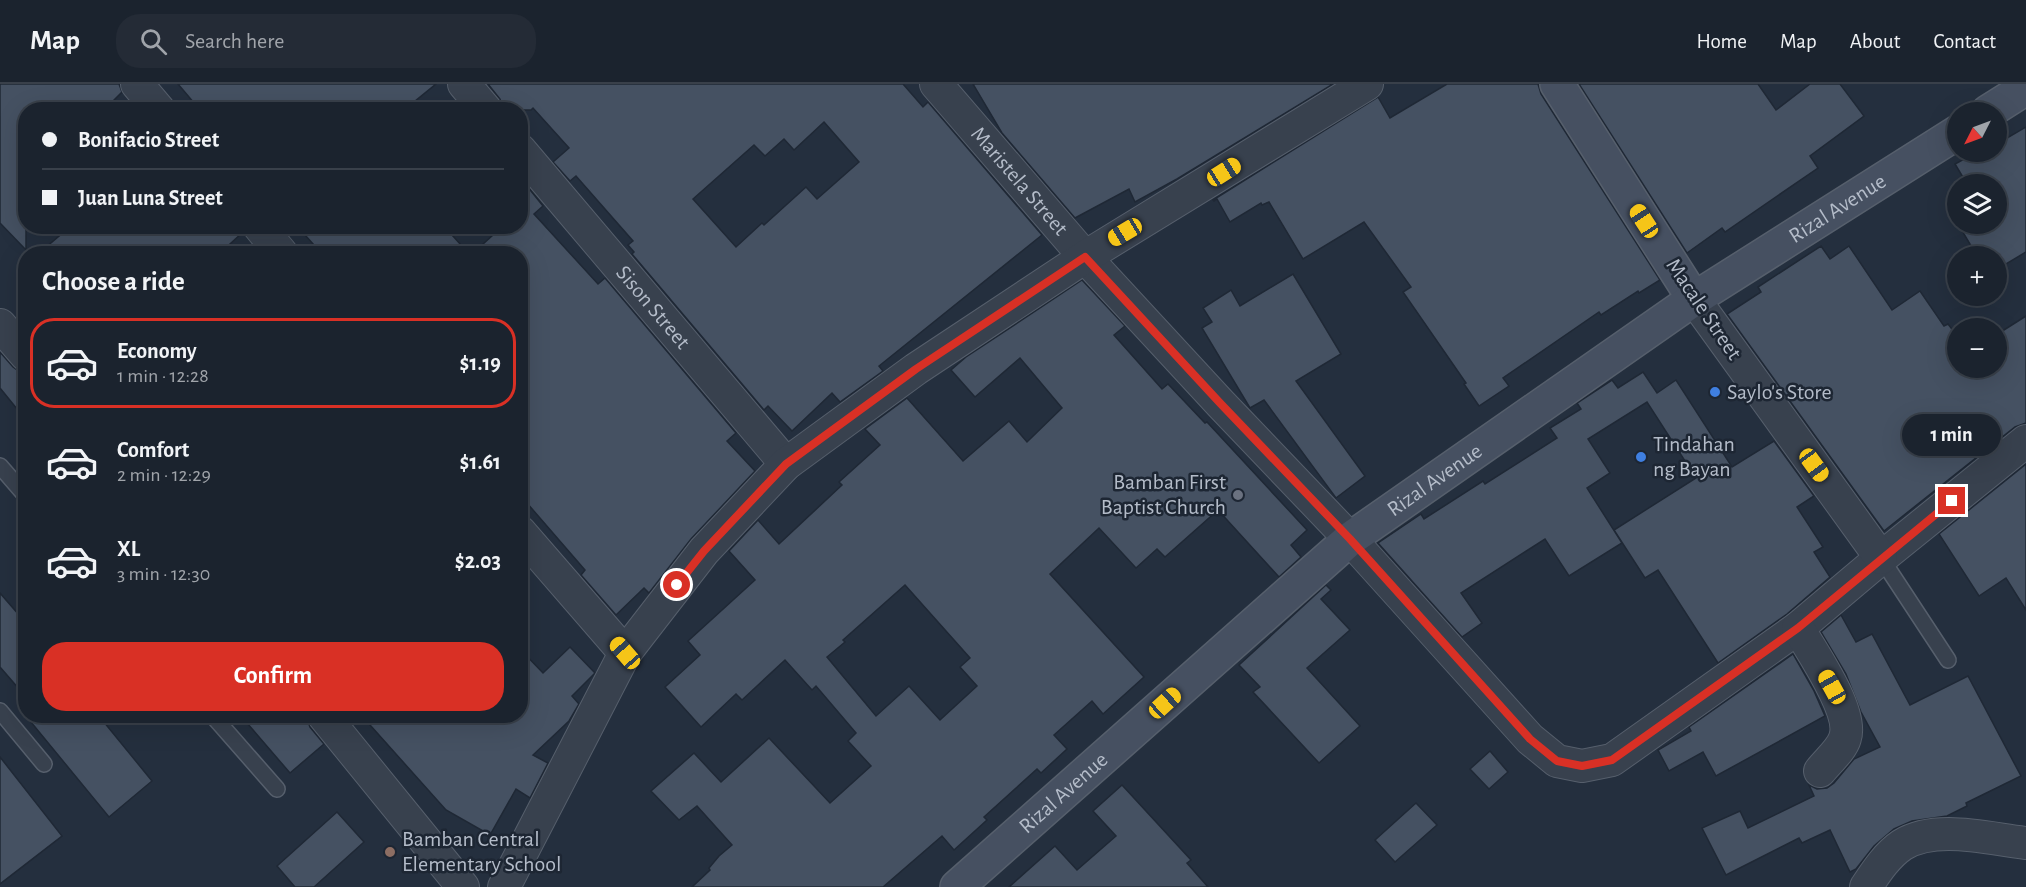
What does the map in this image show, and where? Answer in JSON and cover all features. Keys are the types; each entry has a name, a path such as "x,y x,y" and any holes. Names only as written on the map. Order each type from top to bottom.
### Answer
{"street":[{"path":"137,84 152,102"},
{"path":"464,84 479,102"},
{"name":"Maristela Street","path":"936,84 1085,257 1350,539 1530,739 1557,761 1582,766 1612,760 1798,628 2026,441"},
{"path":"504,887 625,653 704,551 786,464 916,369 1085,257 1367,84"},
{"name":"Macale Street","path":"1557,84 1694,299 1881,558"},
{"path":"2004,102 2026,88"},
{"name":"Rizal Avenue","path":"957,887 1350,539 1694,299 1947,139"},
{"name":"Sison Street","path":"528,159 786,464"},
{"path":"266,234 275,246"},
{"path":"0,325 18,346"},
{"path":"528,541 625,653"},
{"path":"1798,628 1843,707 1847,729 1845,740 1820,771"},
{"path":"330,723 464,887"},
{"path":"1866,887 1880,866 1901,845 1923,836 1951,834 2026,843"}],"lane":[{"path":"0,466 18,487"},
{"path":"1881,558 1948,660"},
{"path":"0,711 44,765"},
{"path":"219,723 277,789"}],"building":[{"path":"0,84 119,84 122,92 112,102 18,102 18,234 26,234 26,246 22,246 0,223"},
{"path":"178,84 436,84 414,102 193,102"},
{"path":"488,84 903,84 923,107 928,102 1042,235 879,366 883,371 840,402 832,393 792,431 768,406 764,410 632,254 634,252 628,245 633,241 576,176 570,181 553,162 569,148 533,108 528,110 528,102 501,102","holes":["824,122 859,162 817,199 806,187 736,247 693,199 754,145 765,156 784,139 794,150"]},
{"path":"973,84 1333,84 1135,202 1129,189 1075,218 1002,133"},
{"path":"1447,84 1538,84 1541,94 1660,280 1601,315 1599,312 1503,378 1509,386 1479,406 1464,384 1466,383 1403,292 1411,287 1364,222 1303,259 1269,202 1262,205 1261,203 1230,222 1217,199 1213,200 1378,97 1390,118"},
{"path":"1579,84 1758,84 1776,110 1810,84 1840,84 1864,116 1810,156 1818,168 1725,232 1722,228 1687,253"},
{"path":"2026,127 2026,252 2007,263 2007,246 1971,246 1964,234 2007,234 2007,174 1961,174 1955,164 1959,162 2007,162 2007,138"},
{"path":"528,187 543,206 534,214 598,284 605,278 736,433 727,441 755,471 691,539 649,593 644,588 616,615 581,575 585,570 528,504 528,246 481,246 494,234 528,234"},
{"path":"62,234 241,234 228,246 47,246"},
{"path":"304,234 451,234 462,246 315,246"},
{"path":"1821,246 1830,259 1849,246 1892,310 1920,291 1944,326 1947,324 1947,378 2007,378 2007,328 2026,316 2026,423 2015,427 1884,531 1727,314 1761,292 1758,287"},
{"path":"1293,274 1341,354 1296,381 1365,476 1336,498 1264,400 1250,408 1202,328 1212,322 1203,308 1231,290 1240,306"},
{"path":"1082,280 1125,326 1114,335 1162,389 1168,384 1205,423 1207,422 1307,530 1291,545 1301,557 1279,577 1218,510 1165,557 1157,549 1136,568 1099,528 1050,574 1144,677 1103,714 1092,701 1054,735 1067,749 1041,773 1037,769 984,817 987,820 954,850 942,836 883,887 692,887 710,870 709,868 719,856 732,845 697,806 679,820 651,791 694,753 721,782 769,738 830,803 871,766 848,741 856,733 816,686 812,690 785,660 742,700 736,694 701,727 665,687 700,655 688,641 755,580 729,551 758,520 779,544 842,485 839,482 880,445 865,429 907,398 963,461 1009,421 1027,442 1062,408 1020,358 975,397 951,370 966,357","holes":["905,585 970,658 960,667 977,686 940,720 909,686 876,716 827,657"]},
{"path":"0,352 18,371 18,410 0,388"},
{"path":"1643,372 1657,393 1676,380 1732,467 1774,441 1814,496 1797,507 1823,547 1814,552 1830,577 1787,614 1718,663 1658,570 1645,578 1614,530 1696,478 1647,402 1588,439 1610,473 1587,488 1622,543 1569,576 1545,539 1461,593 1482,623 1462,637 1378,543 1421,514 1424,519 1483,481 1485,484 1557,438 1550,428 1581,409 1577,403 1612,380 1618,388"},
{"path":"2026,464 2026,610 2006,578 1979,596 1939,534"},
{"path":"1326,585 1331,590 1321,599 1350,630 1307,668 1360,726 1319,763 1253,692 1260,687 1239,665"},
{"path":"0,593 18,614 18,688 0,667"},
{"path":"1841,615 1856,642 1872,634 1910,705 1968,676 2021,776 1966,803 1967,806 1947,816 1912,821 1894,829 1874,846 1856,869 1850,872 1830,830 1802,843 1799,838 1726,875 1702,828 1740,811 1748,828 1814,796 1809,785 1817,789 1827,788 1854,759 1880,747 1861,712 1846,674 1821,632"},
{"path":"570,647 595,673 572,696 579,704 569,721 533,755 548,763 530,798 516,789 490,835 446,810 368,723 528,723 528,657 543,673"},
{"path":"1793,654 1825,716 1716,776 1703,752 1669,771 1658,750 1691,731 1689,727"},
{"path":"32,723 105,723 152,781 109,817"},
{"path":"247,723 309,723 324,744 290,773"},
{"path":"1490,751 1508,772 1489,789 1470,769"},
{"path":"0,757 62,836 0,884"},
{"path":"1122,785 1191,860 1187,863 1208,887 1009,887 1055,846 1077,870 1116,836 1093,811"},
{"path":"1416,803 1437,825 1395,862 1375,840"},
{"path":"337,812 364,842 314,887 295,887 277,866"}],"place":[{"name":"Saylo's Store","path":"1715,392"},
{"name":"Tindahan ng Bayan","path":"1641,457"},
{"name":"Bamban First Baptist Church","path":"1238,495"},
{"name":"Bamban Central Elementary School","path":"390,852"}],"route":[{"path":"677,585 704,551 786,464 916,369 1085,257 1350,539 1530,739 1557,761 1582,766 1612,760 1798,628 1952,501"}]}
